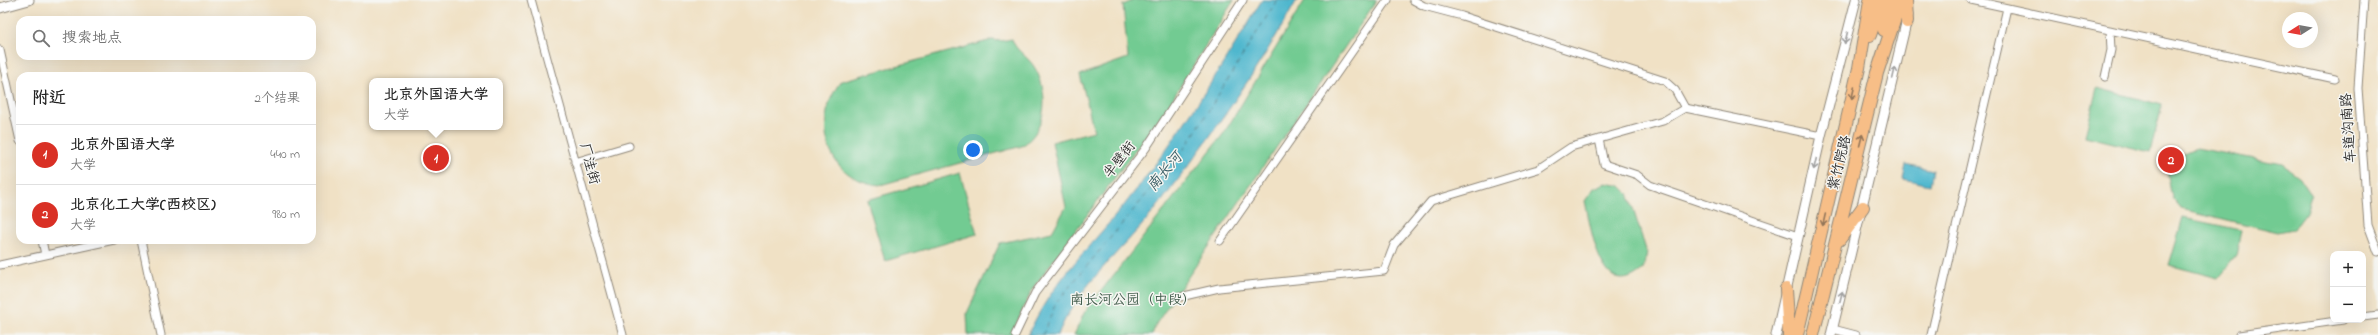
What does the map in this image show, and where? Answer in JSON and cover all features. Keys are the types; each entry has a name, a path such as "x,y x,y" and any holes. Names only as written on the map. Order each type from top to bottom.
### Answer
{"highway":[{"name":"紫竹院路","path":"1797,335 1859,68 1870,0"},
{"path":"1859,68 1882,0"},
{"path":"1877,73 1890,0"},
{"name":"紫竹院路","path":"1813,335 1877,73 1901,0"},
{"path":"1906,0 1907,22"},
{"path":"1835,246 1863,207"},
{"path":"1786,289 1789,335"}],"street":[{"path":"0,8 29,0"},
{"name":"厂洼街","path":"531,0 623,335"},
{"name":"半壁街","path":"1015,335 1035,293 1146,148 1244,0"},
{"path":"1220,241 1388,0"},
{"path":"1413,0 1424,6 1477,21 1665,81 1675,90 1685,108"},
{"name":"紫竹院路","path":"1776,335 1821,136 1856,0"},
{"path":"1856,335 1832,332 1912,0"},
{"path":"1971,0 2335,79"},
{"name":"车道沟南路","path":"2364,0 2358,88 2368,225 2378,252"},
{"path":"1931,335 2008,8"},
{"path":"2105,78 2111,50 2110,30"},
{"path":"0,50 16,123"},
{"path":"1180,298 1219,288 1384,271 1394,246 1431,201 1538,169 1570,147 1663,121 1685,108 1821,136"},
{"path":"1599,139 1604,164 1637,175 1650,185 1798,236"},
{"path":"575,162 629,146"},
{"path":"43,244 45,255"},
{"path":"0,265 96,244"},
{"path":"142,244 161,335"},
{"path":"2366,317 2378,315"},
{"path":"2239,335 2330,322"}],"green space":[{"path":"1134,0 1234,0 1168,106 1033,288 1011,335 968,335 967,313 1000,243 1052,232 1066,207 1052,142 1094,131 1080,75 1128,58 1123,5"},
{"name":"南长河公园（中段）","path":"1305,0 1377,0 1156,324 1152,335 1074,335 1084,313 1224,133"},
{"path":"1012,39 1013,43 1033,65 1042,86 1044,97 1044,108 1037,130 1031,139 1022,146 880,185 861,181 846,172 836,160 829,146 826,130 827,113 832,97 841,81 992,40 1000,41"},
{"path":"2097,88 2162,105 2150,152 2085,136"},
{"path":"2196,148 2282,164 2300,177 2311,196 2306,212 2293,229 2278,232 2181,209 2172,198 2167,171 2175,157"},
{"path":"960,173 977,234 885,261 867,200"},
{"path":"1606,183 1621,186 1628,193 1647,253 1643,269 1628,278 1617,278 1607,271 1600,259 1591,228 1585,201 1594,188"},
{"path":"2183,218 2241,230 2236,256 2218,278 2169,265"}],"water":[{"name":"南长河","path":"1262,0 1297,0 1266,53 1214,131 1146,221 1089,284 1066,317 1058,335 1028,335 1037,316 1059,282 1125,204 1180,130"},
{"path":"1906,164 1933,170 1930,185 1903,179"}],"ferry route":[{"path":"1043,335 1056,303 1186,147 1277,0"}],"place":[{"name":"北京外国语大学","path":"436,158"},
{"name":"北京化工大学(西校区)","path":"2171,160"}]}
